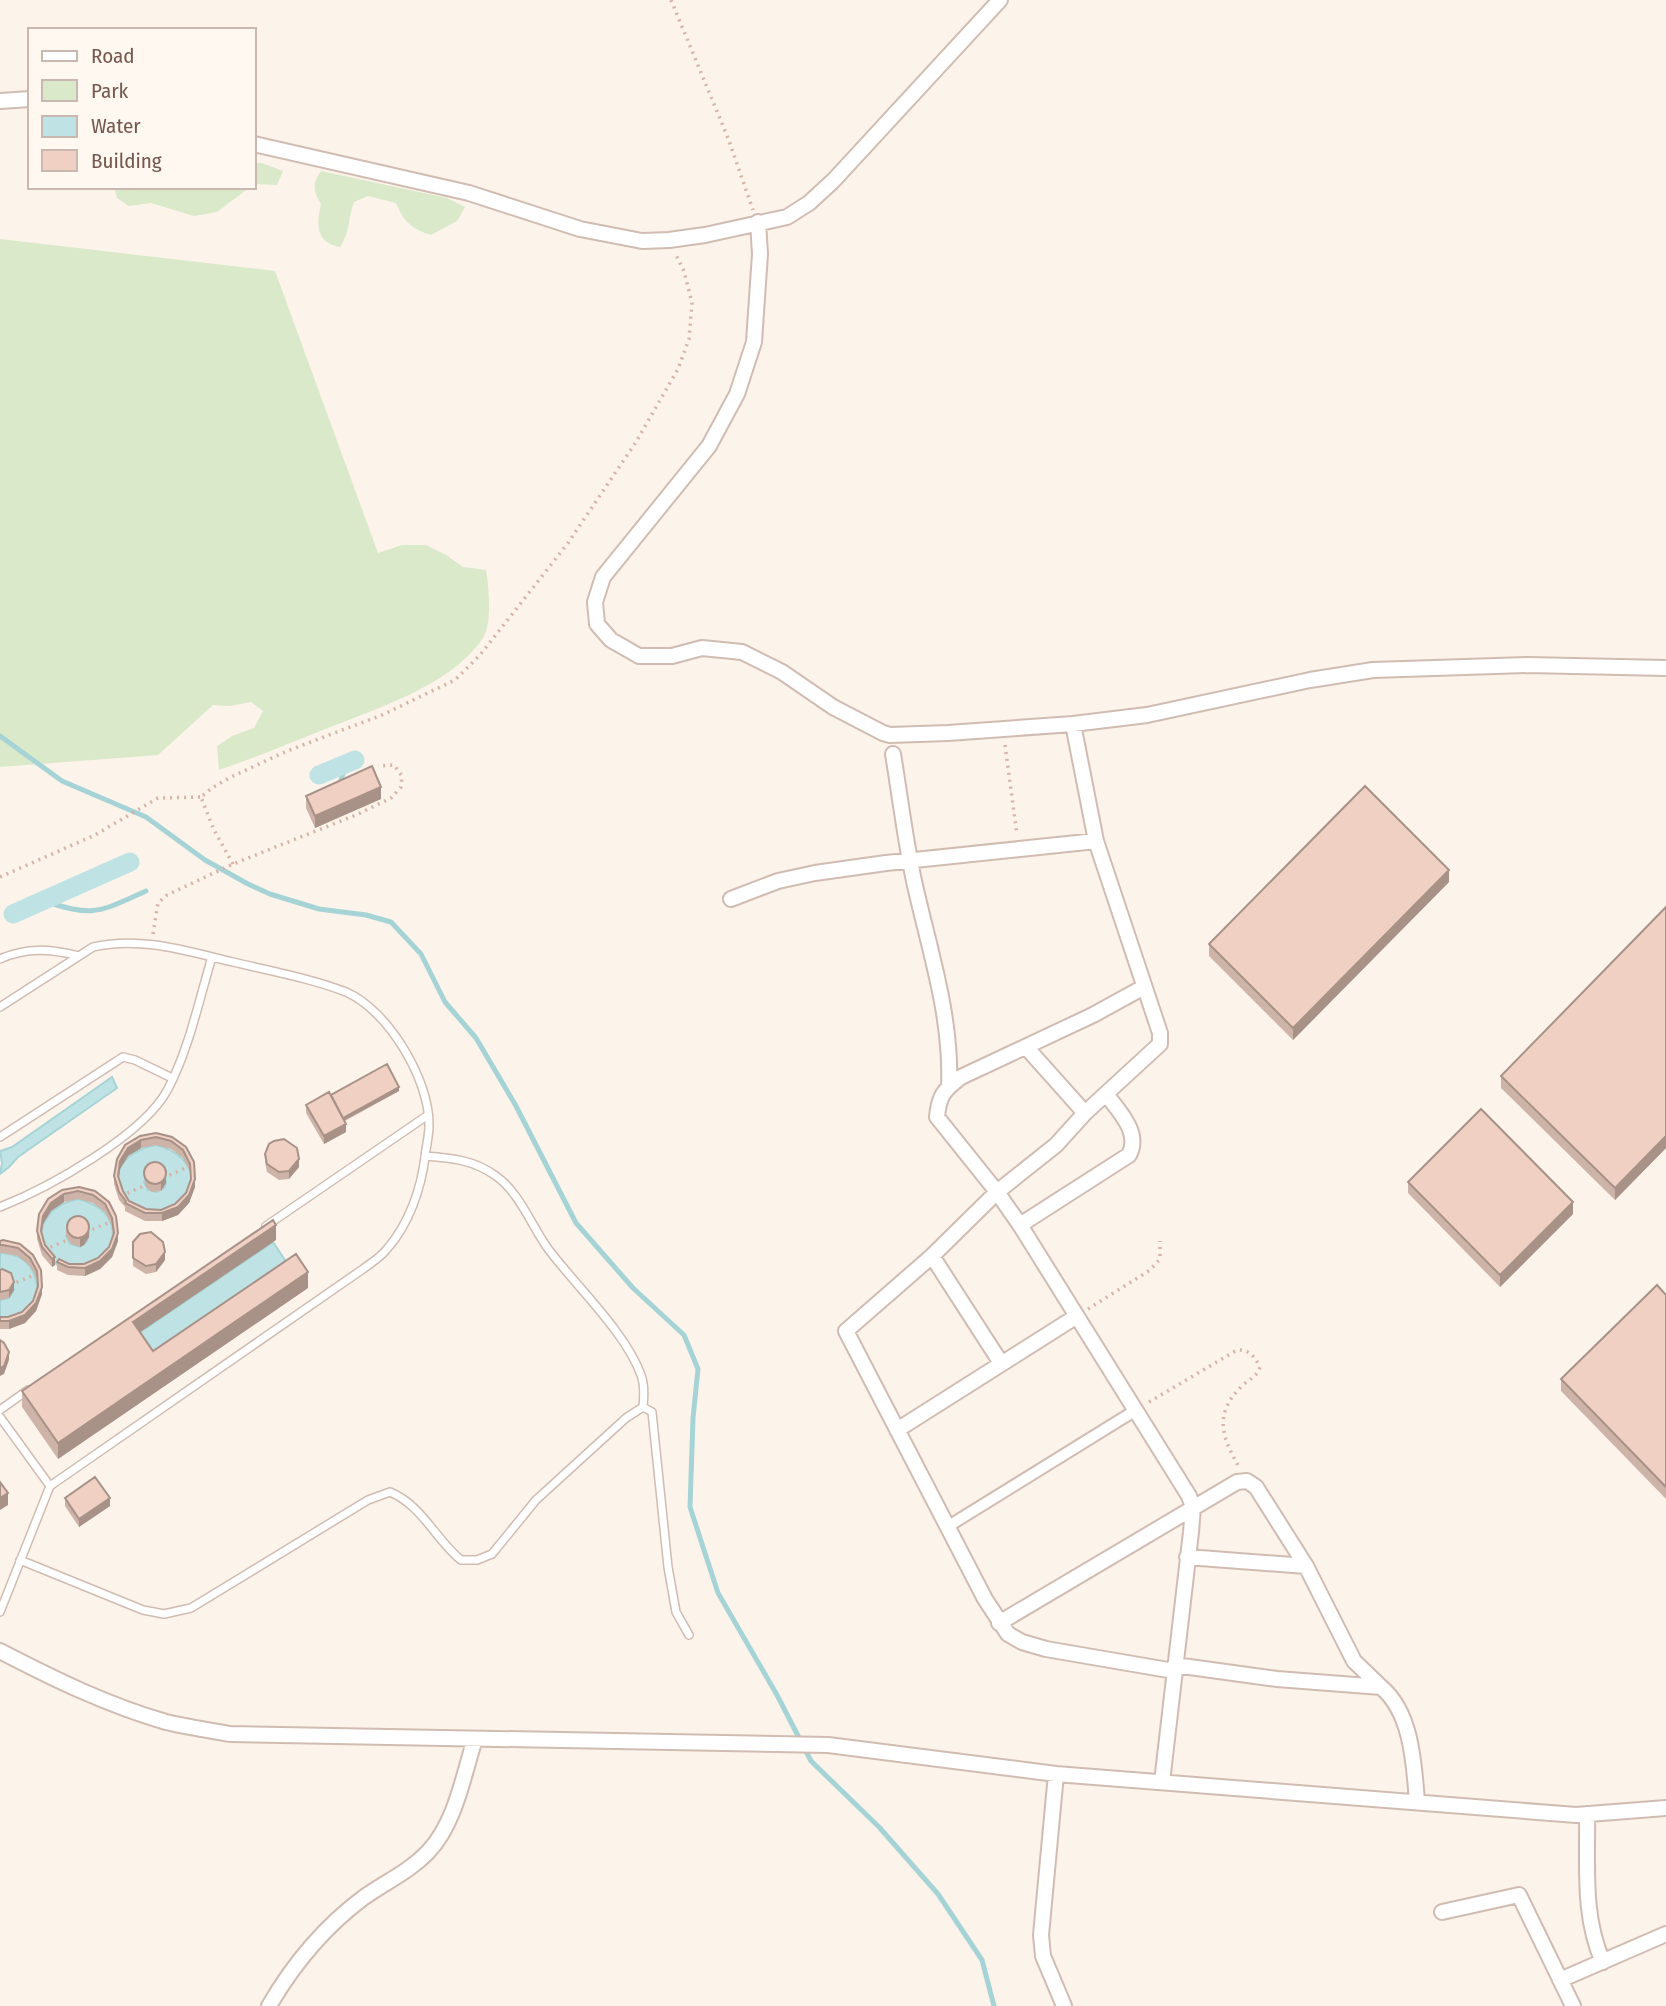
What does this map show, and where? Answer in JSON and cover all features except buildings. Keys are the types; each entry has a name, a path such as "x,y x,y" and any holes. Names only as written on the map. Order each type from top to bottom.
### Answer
{"street":[{"path":"256,144 469,193 614,237 642,241 669,240 732,230 787,217 809,203 833,181 1000,0"},
{"path":"0,101 28,99"},
{"path":"758,222 760,254 754,342 737,394 709,446 603,577 595,602 597,624 611,640 639,656 672,656 702,648 742,652 782,672 833,707 883,733 948,733 1073,724 1147,715 1373,670 1528,665 1666,668"},
{"path":"1073,724 1096,841 1160,1033 1160,1044 1085,1113 1056,1145 997,1192 932,1256 846,1331 947,1527 1007,1634 1046,1649 1174,1668 1381,1687"},
{"path":"893,754 911,860 941,989 950,1062 949,1086"},
{"path":"731,899 795,877 911,860 1096,841"},
{"path":"1144,987 1093,1015 961,1077 949,1086 939,1099 937,1117 997,1192 1020,1226 1189,1496 1193,1507 1162,1782"},
{"path":"1026,1047 1085,1113"},
{"path":"1020,1226 1129,1155 1134,1146 1133,1137 1122,1115 1106,1094"},
{"path":"932,1256 1001,1363"},
{"path":"897,1430 1077,1316"},
{"path":"947,1527 1136,1410"},
{"path":"999,1623 1193,1507 1237,1482 1247,1481 1256,1487 1306,1566 1354,1661 1392,1696 1405,1728 1414,1762 1417,1802"},
{"path":"1187,1557 1306,1566"},
{"path":"0,1651 67,1686 127,1710 169,1723 230,1734 828,1745 1056,1774 1417,1802 1587,1814 1666,1808"},
{"path":"269,2006 294,1965 317,1937 357,1902 408,1870 429,1850 445,1827 475,1739"},
{"path":"1056,1774 1041,1935 1043,1956 1064,2006"},
{"path":"1587,1814 1589,1916 1594,1942 1603,1962"},
{"path":"1442,1912 1519,1895 1573,2006"},
{"path":"1560,1980 1666,1934"}],"lane":[{"path":"0,1007 93,947 110,943 153,943 348,993 383,1019 408,1054 423,1090 429,1124 422,1180 404,1227 387,1250 50,1486 1,1605"},
{"path":"0,959 34,949 79,956"},
{"path":"0,1207 35,1193 131,1130 153,1112 169,1088 212,957"},
{"path":"0,1137 122,1057 135,1060 172,1078"},
{"path":"258,1231 428,1115"},
{"path":"425,1156 456,1158 478,1165 499,1177 633,1359 642,1377 643,1407"},
{"path":"0,1410 34,1387"},
{"path":"20,1560 143,1610 164,1615 191,1608 368,1500 390,1492 401,1497 424,1518 446,1549 461,1560 477,1560 492,1554 536,1500 626,1418 643,1407"},
{"path":"643,1407 652,1412 668,1567 676,1612 690,1635"},
{"path":"0,1417 50,1486"}],"path":[{"path":"671,0 728,138 758,222"},
{"path":"0,877 95,835 158,799 201,797 229,778 287,751 382,715 455,680 480,655 568,543 636,442 678,369 689,339 692,303 684,271 669,240"},
{"path":"1003,729 1020,850"},
{"path":"153,943 158,903 167,895 233,864 356,815 391,798 401,787 402,776 394,765 378,766"},
{"path":"201,797 214,830 233,864"},
{"path":"120,1196 190,1166"},
{"path":"43,1251 113,1221"},
{"path":"1077,1316 1150,1270 1160,1259 1160,1241"},
{"path":"0,1290 37,1274"},
{"path":"1136,1410 1237,1350 1246,1350 1260,1367 1258,1374 1243,1385 1231,1399 1223,1418 1223,1436 1247,1481"}],"green space":[{"path":"256,163 283,171 277,185 256,184"},
{"path":"321,171 447,198 465,207 457,221 431,235 409,224 396,203 368,196 354,202 346,236 340,247 332,245 322,237 318,225 321,204 315,187"},
{"path":"115,189 247,189 217,212 194,216 151,203 129,206 117,198"},
{"path":"0,239 275,271 378,553 402,545 426,545 463,567 486,570 488,624 483,638 469,655 452,670 410,694 219,770 217,746 232,736 254,728 263,711 251,702 230,706 213,705 158,755 0,767"}],"water":[{"path":"112,1077 117,1088 18,1157 0,1174 0,1151 12,1147"},
{"path":"156,1145 177,1154 188,1165 192,1180 189,1191 175,1212 132,1211 120,1189 120,1170 123,1163 134,1153","holes":["147,1173 166,1182 165,1187 157,1192 148,1190 144,1182"]},
{"path":"78,1199 89,1202 104,1212 112,1226 109,1255 69,1272 56,1263 42,1242 42,1231 52,1211","holes":["89,1232 87,1241 80,1247 70,1244 66,1236"]},
{"path":"273,1242 293,1272 153,1367 133,1337"},
{"path":"0,1253 20,1258 28,1264 36,1279 37,1289 33,1309 0,1325 0,1300 9,1298 14,1290 0,1277"}],"waterway":[{"path":"0,736 62,781 146,817 205,860 248,884 270,894 319,909 366,915 391,922 421,954 445,1002 476,1038 516,1106 576,1223 633,1288 684,1335 698,1369 693,1418 690,1507 718,1593 777,1695 811,1761 879,1827 938,1894 982,1960 994,2006"},
{"path":"319,775 355,760"},
{"path":"339,785 347,763"},
{"path":"13,914 130,862"},
{"path":"43,901 86,911 106,908 146,891"}]}
